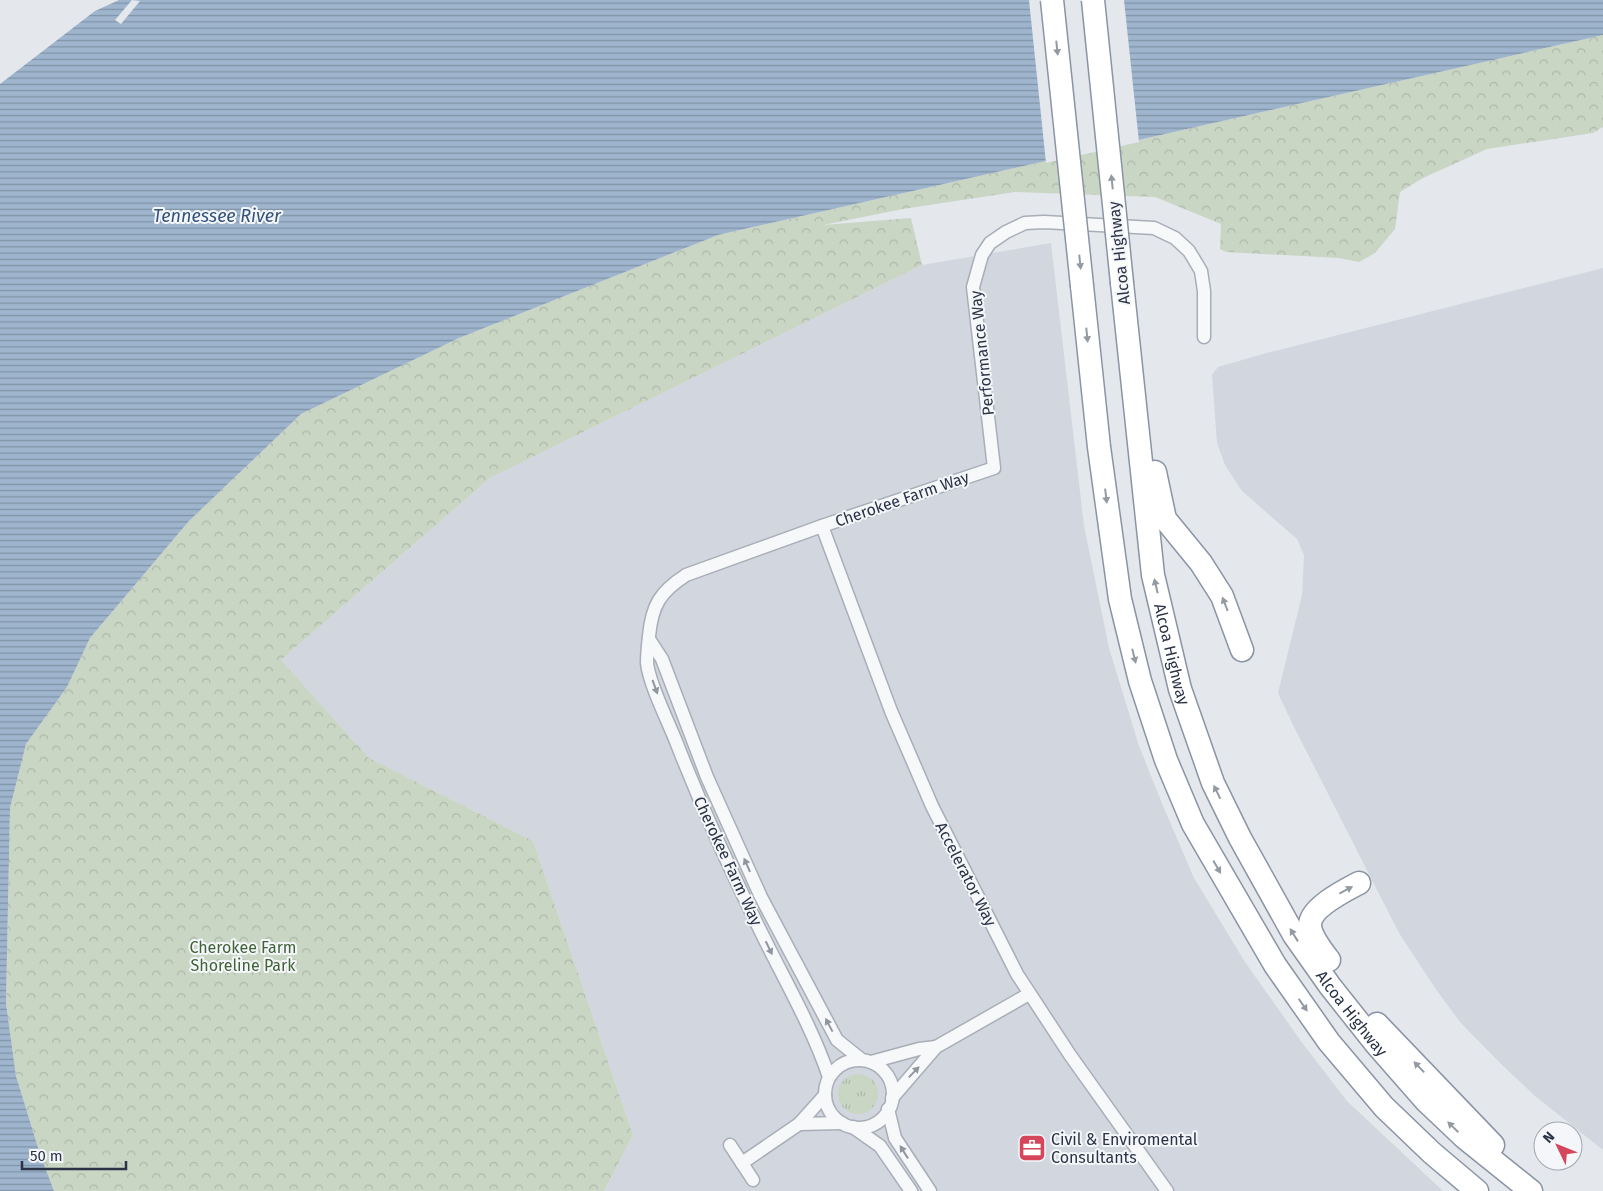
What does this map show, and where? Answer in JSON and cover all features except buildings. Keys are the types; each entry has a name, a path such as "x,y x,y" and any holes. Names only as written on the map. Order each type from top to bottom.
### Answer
{"highway":[{"name":"Alcoa Highway","path":"1052,0 1099,447 1120,599 1140,681 1166,760 1193,824 1275,965 1329,1042 1384,1107 1432,1153 1477,1191"},
{"name":"Alcoa Highway","path":"1093,0 1153,575 1180,689 1213,783 1240,838 1294,935 1335,993 1426,1100 1465,1138 1531,1191"},
{"path":"1128,332 1141,352 1155,476 1165,519 1201,563 1222,596 1242,650"},
{"path":"1359,883 1333,897 1312,916 1310,925 1313,935 1324,953 1375,1021 1537,1191"}],"street":[{"name":"Performance Way","path":"994,468 974,286 982,255 990,243 1006,232 1024,223 1044,222 1154,228 1175,238 1189,251 1201,271 1204,291 1204,337"},
{"name":"Cherokee Farm Way","path":"829,1077 820,1050 747,904 692,783 647,663 651,616 659,598 671,585 686,575 822,526 994,468"},
{"name":"Accelerator Way","path":"822,526 890,711 932,806 1029,994 1136,1151 1167,1191"},
{"name":"Cherokee Farm Way","path":"649,639 662,659 707,777 761,897 837,1040 866,1061"},
{"path":"800,1124 874,1124 936,1047 1029,994"},
{"path":"911,1191 880,1146 833,1116 827,1106 825,1096 829,1077 843,1064 936,1047"},
{"path":"866,1061 880,1068 888,1076 892,1087 890,1104 895,1138 930,1191"},
{"path":"742,1163 800,1124 825,1096"},
{"path":"730,1145 753,1180"}],"shaded area":[{"path":"1051,243 1084,526 1109,648 1139,746 1163,806 1194,878 1245,962 1303,1044 1347,1101 1443,1191 604,1191 633,1135 533,841 369,758 281,660 490,478 922,265"},
{"path":"1603,268 1603,1150 1583,1134 1583,1121 1566,1121 1535,1096 1499,1062 1460,1022 1435,988 1399,933 1278,693 1302,595 1304,555 1297,539 1242,491 1225,465 1217,443 1212,375 1218,367"}],"green space":[{"name":"Cherokee Farm Shoreline Park","path":"1603,35 1603,127 1593,133 1487,149 1423,178 1400,192 1395,229 1375,253 1359,262 1339,258 1226,252 1220,249 1221,224 1155,197 1015,192 903,209 823,225 911,218 922,265 490,478 281,660 369,758 533,841 633,1135 604,1191 54,1191 40,1154 16,1076 6,1003 10,808 26,744 67,687 90,638 189,521 301,414 459,338 718,235"},
{"path":"854,1074 862,1074 869,1077 875,1083 878,1094 875,1105 869,1111 862,1114 854,1114 847,1111 841,1105 838,1098 838,1090 841,1083 847,1077"}],"water":[{"name":"Tennessee River","path":"119,0 1603,0 1603,35 718,235 459,338 301,414 189,521 90,638 67,687 26,744 10,808 6,1003 16,1076 40,1154 54,1191 0,1191 0,84 95,11"}],"pier":[{"path":"132,0 140,1 121,24 115,20"},
{"path":"1029,0 1124,0 1139,142 1046,163"}],"place":[{"name":"Civil & Enviromental Consultants","path":"1032,1148"}]}
